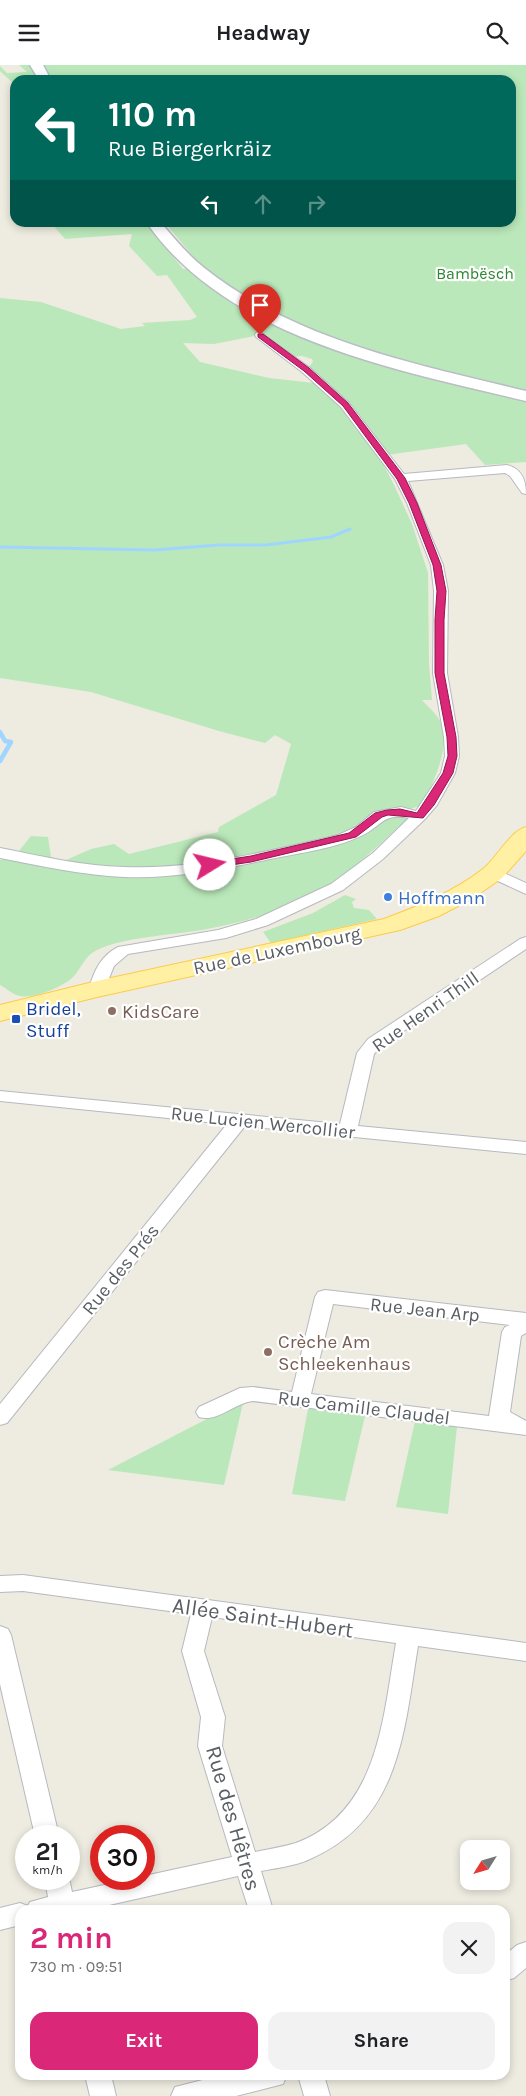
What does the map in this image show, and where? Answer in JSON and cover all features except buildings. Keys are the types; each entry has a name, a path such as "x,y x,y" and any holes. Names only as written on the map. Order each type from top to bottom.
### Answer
{"main road":[{"path":"28,65 38,75"},
{"path":"157,227 183,257 198,270 235,297 271,315 320,337 376,357 526,396"},
{"name":"Rue de Luxembourg","path":"0,1013 97,989 391,925 430,911 493,873 525,839"}],"street":[{"path":"97,989 103,968 113,956 124,950 220,935 262,922 337,887 378,856 420,816 429,805 448,773 452,756 451,737 440,673 439,620 441,591 437,565 413,503 401,478 345,405 306,370 260,335"},
{"path":"401,478 507,469 514,473 526,490"},
{"path":"0,853 99,870 144,872 251,859 343,838 352,835 379,815 387,813 400,812 420,816"},
{"path":"493,873 526,889"},
{"name":"Rue Henri Thill","path":"348,1131 366,1053 374,1043 526,942"},
{"name":"Rue Lucien Wercollier","path":"0,1097 526,1148"},
{"name":"Rue des Prés","path":"0,1418 240,1120"},
{"name":"Rue Jean Arp","path":"300,1399 325,1297 526,1320"},
{"path":"524,1426 499,1415 512,1333 526,1325"},
{"name":"Rue Camille Claudel","path":"206,1412 240,1395 253,1393 524,1426"},
{"name":"Allée Saint-Hubert","path":"0,1584 22,1583 526,1652"},
{"name":"Rue des Hêtres","path":"203,1609 193,1651 212,1717 210,1746 259,1905"},
{"path":"0,1635 44,1825"},
{"path":"72,1905 301,1852 348,1824 372,1794 382,1770 389,1745 408,1637"},
{"path":"59,1890 63,1905"},
{"path":"0,1919 15,1915"},
{"path":"510,1966 526,1953"},
{"path":"99,2080 103,2096"},
{"path":"184,2096 253,2080"},
{"path":"312,2080 317,2096"}],"green space":[{"name":"Bambësch","path":"19,65 526,65 526,462 485,465 466,444 379,456 412,524 428,573 429,664 432,700 422,700 440,721 444,742 440,764 422,805 401,812 407,819 371,853 332,883 304,898 274,911 227,925 109,945 90,955 71,979 49,991 33,996 20,996 0,985 0,860 15,856 31,836 48,837 51,857 64,861 91,849 114,844 129,854 218,832 219,827 276,795 291,744 275,735 265,743 91,692 0,678 0,298 41,302 121,329 145,326 142,323 190,320 197,317 167,275 157,276 129,246 132,234 65,239 54,227 149,227 183,269 204,269 168,227 516,227 516,75 10,75 10,80 0,71 0,66 7,73 27,72","holes":["260,335 289,357 302,356 312,359 313,362 306,370 314,383 269,378 200,362 183,343 214,344"]},
{"path":"345,895 356,899 352,902 354,908 369,910 377,919 271,943 263,932 313,913"},
{"path":"243,1403 224,1485 108,1470 230,1407"},
{"path":"308,1409 365,1416 345,1501 292,1494"},
{"path":"415,1421 457,1426 448,1514 396,1507"}],"waterway":[{"path":"0,547 155,550 218,545 266,545 331,537 350,529"},
{"path":"0,732 5,741 11,742 0,761"}],"place":[{"name":"Hoffmann","path":"388,897"},
{"name":"KidsCare","path":"112,1011"},
{"name":"Bridel, Stuff","path":"16,1019"},
{"name":"Crèche Am Schleekenhaus","path":"268,1352"}],"route":[{"path":"210,865 251,859 343,838 361,830 379,815 387,813 400,812 420,816 429,805 448,773 452,756 451,737 440,673 439,620 441,591 437,565 413,503 401,478 345,405 306,370 260,335"}]}
